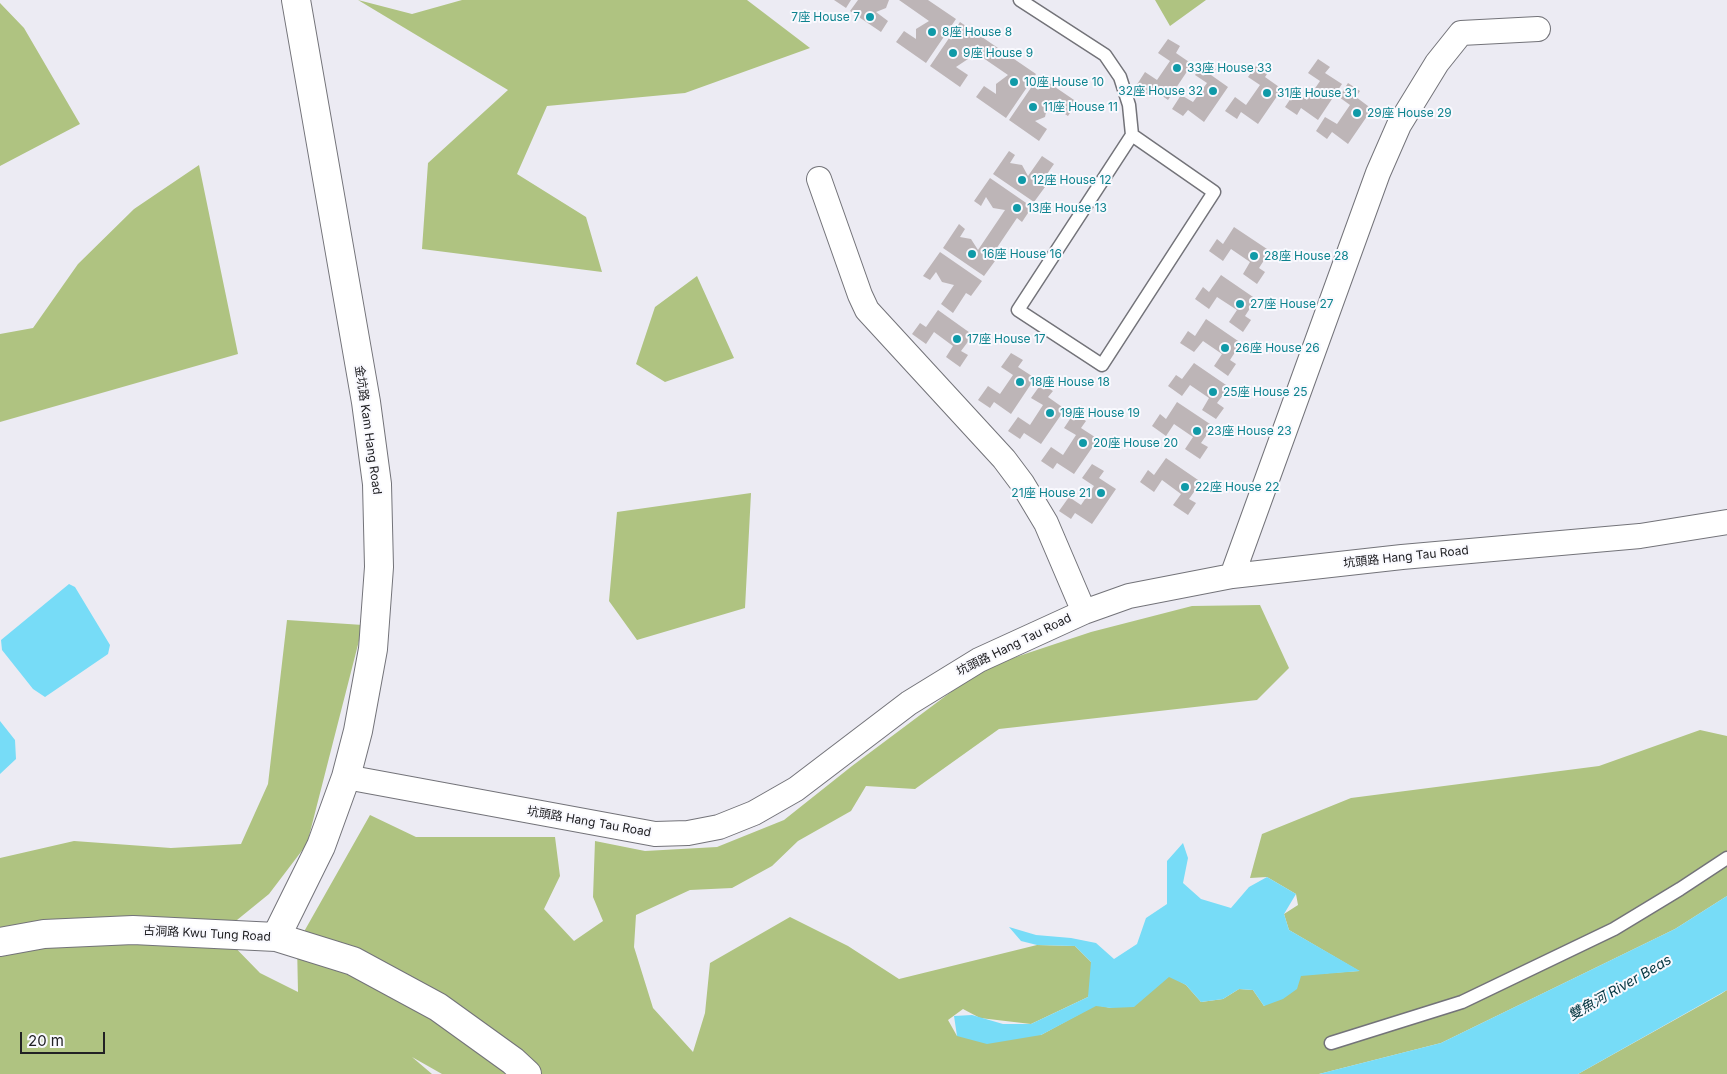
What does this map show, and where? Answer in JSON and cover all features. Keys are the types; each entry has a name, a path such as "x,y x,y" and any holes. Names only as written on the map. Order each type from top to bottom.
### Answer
{"street":[{"name":"金坑路 Kam Hang Road","path":"276,937 321,846 346,777 358,731 373,649 379,567 376,484 366,402 296,0"},
{"path":"1232,576 1378,173 1399,125 1437,63 1461,33 1538,29"},
{"path":"819,179 867,310 1004,459 1022,483 1046,523 1084,612"},
{"name":"坑頭路 Hang Tau Road","path":"346,777 655,834 688,834 719,827 754,813 796,790 909,703 947,678 1009,646 1084,612 1129,596 1232,576 1402,557 1640,536 1727,522"},
{"name":"古洞路 Kwu Tung Road","path":"0,942 44,934 133,930 276,937 353,961 438,1007 520,1068"}],"lane":[{"path":"1020,0 1104,55 1120,77 1129,105 1132,135 1018,310 1102,366 1214,192 1132,135"},
{"path":"1331,1043 1462,1002 1614,928 1680,889 1727,858"}],"green space":[{"path":"358,0 412,14 462,0 747,0 810,48 685,93 547,106 517,174 586,217 602,272 422,249 428,163 508,90"},
{"path":"1155,0 1206,0 1170,26"},
{"path":"0,3 24,28 80,124 0,166"},
{"path":"199,165 238,354 0,422 0,334 33,328 78,264 134,209"},
{"path":"697,276 734,358 665,382 636,364 655,307"},
{"path":"751,493 745,608 637,640 609,601 617,512"},
{"path":"1260,605 1289,668 1257,700 999,729 915,789 866,786 851,811 798,841 772,866 732,888 690,890 636,915 634,947 653,1008 693,1052 705,1013 710,963 790,917 848,946 899,979 1037,945 1075,946 1091,962 1097,973 1088,997 1031,1024 980,1018 963,1009 948,1020 957,1036 1041,1035 1096,1005 1111,1008 1164,972 1186,985 1201,1002 1223,999 1239,989 1253,990 1264,1006 1301,975 1359,971 1289,930 1284,914 1298,905 1296,894 1267,877 1250,878 1262,834 1351,798 1599,766 1700,730 1727,736 1727,896 1675,929 1441,1043 1319,1074 442,1074 412,1057 432,1074 0,1074 0,858 74,841 171,848 241,844 268,784 287,620 363,625 307,844 269,894 221,933 260,973 298,992 297,944 370,815 416,837 555,837 560,876 544,909 574,941 603,921 593,897 595,841 645,851 717,847 784,820 852,766 983,668 1091,632 1192,606"},
{"path":"1727,990 1727,1074 1578,1074 1721,994"}],"water":[{"path":"69,584 75,587 110,645 108,654 45,697 33,689 2,650 1,640"},
{"path":"0,721 15,740 16,759 0,774"},
{"path":"1183,843 1188,858 1183,883 1201,899 1231,908 1249,887 1267,877 1296,894 1284,914 1289,930 1360,971 1301,976 1297,989 1283,999 1264,1006 1253,990 1239,989 1223,999 1201,1002 1186,985 1169,977 1134,1007 1111,1008 1096,1006 1041,1035 987,1044 957,1036 954,1016 972,1015 1003,1024 1031,1024 1088,997 1091,962 1075,946 1037,945 1021,941 1009,927 1036,935 1071,938 1096,943 1114,959 1137,944 1146,918 1167,904 1167,861"},
{"name":"雙魚河 River Beas","path":"1727,896 1727,990 1578,1074 1319,1074 1441,1043 1675,929"}],"building":[{"path":"834,0 851,0 846,8"},
{"name":"7座 House 7","path":"858,0 889,0 886,8 876,12 888,21 881,32 850,11"},
{"name":"8座 House 8","path":"899,0 928,0 956,19 926,63 896,42 904,31 916,39 916,29 929,21"},
{"path":"960,22 1036,74 1006,118 976,97 984,86 996,94 996,84 1008,75 969,48 968,59 956,67 968,75 960,87 930,66"},
{"name":"33座 House 33","path":"1168,39 1180,46 1176,53 1192,64 1168,100 1151,88 1148,95 1136,86 1145,72 1157,80 1170,61 1158,53"},
{"path":"1318,59 1330,67 1325,73 1342,84 1318,120 1301,108 1297,115 1285,107 1295,92 1307,100 1320,81 1308,73"},
{"name":"32座 House 32","path":"1204,61 1216,69 1211,75 1228,87 1204,122 1188,110 1183,116 1172,109 1181,95 1193,102 1207,83 1195,75"},
{"name":"31座 House 31","path":"1258,63 1269,71 1265,77 1282,89 1258,124 1241,112 1237,119 1225,111 1235,97 1246,105 1260,85 1248,77"},
{"name":"11座 House 11","path":"1039,76 1077,102 1068,116 1048,103 1045,117 1035,121 1047,129 1039,141 1009,120"},
{"name":"29座 House 29","path":"1348,83 1360,91 1356,97 1372,109 1348,144 1332,132 1327,139 1316,131 1325,117 1337,124 1350,105 1339,97"},
{"name":"12座 House 12","path":"1009,151 1015,155 1010,163 1022,165 1028,176 1042,156 1054,164 1040,184 1045,187 1034,202 993,174"},
{"path":"990,178 1032,207 1022,222 1017,218 990,258 995,261 984,276 943,248 959,224 965,229 960,237 971,239 978,250 1005,210 993,208 986,197 981,206 974,201"},
{"name":"28座 House 28","path":"1234,227 1270,251 1259,268 1265,272 1257,284 1243,274 1250,262 1231,249 1223,261 1209,251 1217,239 1223,244"},
{"path":"940,252 982,281 971,296 966,293 953,313 941,304 954,285 942,282 936,272 930,280 923,276"},
{"name":"27座 House 27","path":"1221,275 1256,299 1245,316 1251,320 1243,332 1229,322 1237,310 1217,297 1209,309 1195,299 1203,287 1209,292"},
{"name":"17座 House 17","path":"938,310 973,335 961,351 968,355 960,367 946,357 953,346 934,332 926,344 912,334 920,323 926,327"},
{"name":"26座 House 26","path":"1206,319 1241,343 1230,360 1236,364 1228,376 1214,366 1222,354 1203,341 1194,352 1180,343 1188,331 1195,336"},
{"name":"18座 House 18","path":"1011,353 1023,360 1018,367 1035,378 1011,414 994,402 990,408 978,400 988,386 1000,394 1013,375 1001,367"},
{"name":"25座 House 25","path":"1194,363 1229,387 1217,403 1224,408 1216,419 1202,410 1209,398 1190,385 1182,396 1168,386 1176,375 1182,379"},
{"name":"19座 House 19","path":"1041,384 1053,391 1048,397 1065,409 1041,444 1024,433 1020,439 1008,431 1018,417 1030,425 1043,405 1031,398"},
{"name":"23座 House 23","path":"1177,402 1213,426 1201,443 1208,447 1200,459 1185,449 1193,437 1174,424 1166,436 1152,426 1160,414 1166,419"},
{"name":"20座 House 20","path":"1074,413 1086,421 1081,428 1098,439 1074,474 1057,463 1053,469 1041,461 1051,447 1063,455 1076,435 1064,428"},
{"name":"22座 House 22","path":"1166,458 1201,482 1189,499 1196,503 1188,515 1173,505 1181,494 1162,480 1154,492 1140,482 1148,470 1154,475"},
{"name":"21座 House 21","path":"1092,464 1104,471 1099,478 1116,489 1092,524 1075,513 1071,519 1059,511 1069,497 1081,505 1094,486 1082,478"}],"place":[{"name":"7座 House 7","path":"870,17"},
{"name":"8座 House 8","path":"932,32"},
{"name":"9座 House 9","path":"953,53"},
{"name":"33座 House 33","path":"1177,68"},
{"name":"10座 House 10","path":"1014,82"},
{"name":"32座 House 32","path":"1213,91"},
{"name":"31座 House 31","path":"1267,93"},
{"name":"11座 House 11","path":"1033,107"},
{"name":"29座 House 29","path":"1357,113"},
{"name":"12座 House 12","path":"1022,180"},
{"name":"13座 House 13","path":"1017,208"},
{"name":"16座 House 16","path":"972,254"},
{"name":"28座 House 28","path":"1254,256"},
{"name":"27座 House 27","path":"1240,304"},
{"name":"17座 House 17","path":"957,339"},
{"name":"26座 House 26","path":"1225,348"},
{"name":"18座 House 18","path":"1020,382"},
{"name":"25座 House 25","path":"1213,392"},
{"name":"19座 House 19","path":"1050,413"},
{"name":"23座 House 23","path":"1197,431"},
{"name":"20座 House 20","path":"1083,443"},
{"name":"22座 House 22","path":"1185,487"},
{"name":"21座 House 21","path":"1101,493"}]}
